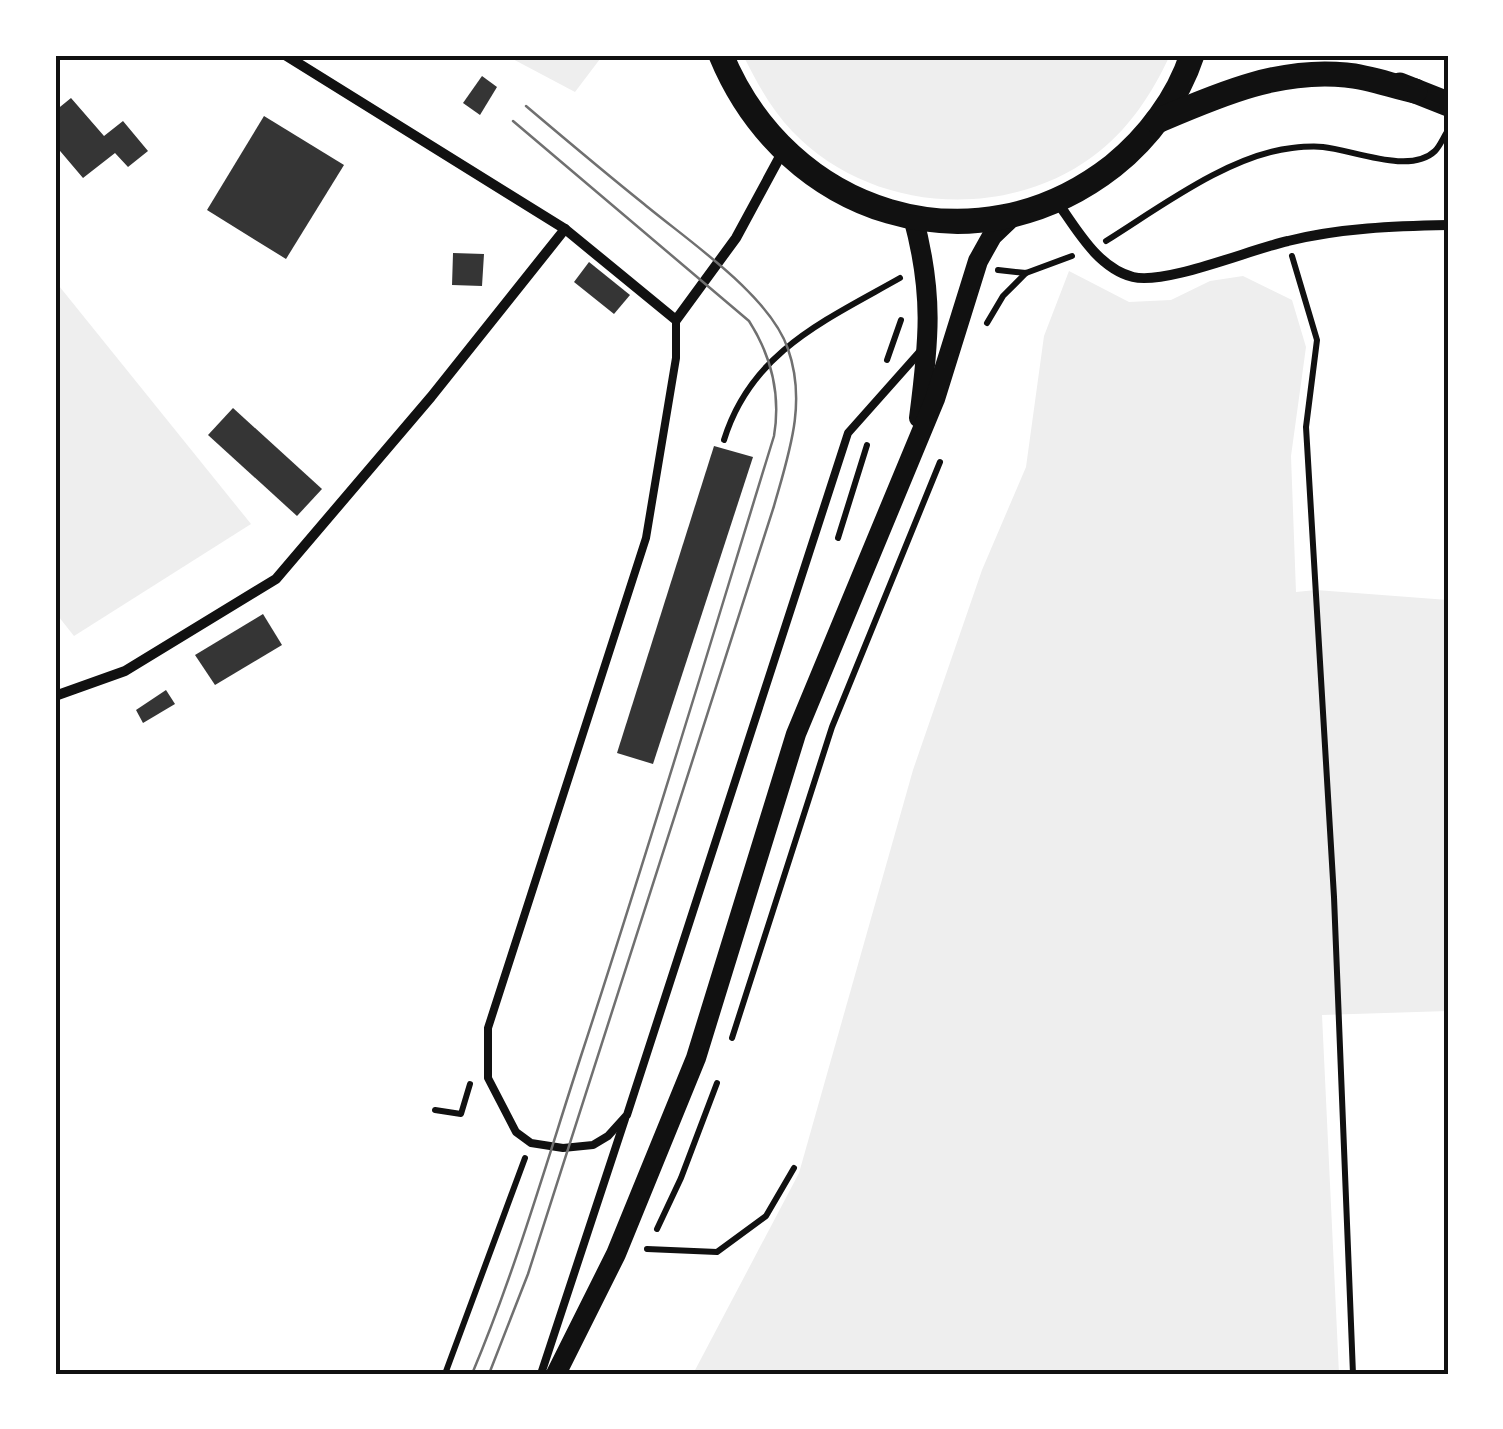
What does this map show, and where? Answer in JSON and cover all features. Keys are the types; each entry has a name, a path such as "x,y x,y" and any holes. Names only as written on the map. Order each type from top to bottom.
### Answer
{"main road":[{"path":"721,55 741,98 783,151 826,184 876,208 914,218 982,220 1056,201 1117,162 1158,121 1192,55"},
{"path":"1326,55 1448,104"},
{"path":"1158,121 1227,91 1272,79 1347,75 1414,91"},
{"path":"556,1374 616,1254 696,1058 796,734 936,399 976,267 992,236 1014,214"},
{"path":"914,218 926,264 930,341 915,443"}],"street":[{"path":"285,55 565,229 676,320 736,238 783,151"},
{"path":"1056,201 1111,268 1135,278 1167,275 1329,232 1448,225"},
{"path":"55,696 125,671 276,579 431,397 565,229"}],"lane":[{"path":"627,1115 608,1136 593,1144 563,1148 531,1143 516,1132 488,1078 488,1028 646,538 676,358 676,320"},
{"path":"542,1374 848,432 930,341"}],"path":[{"path":"980,337 1002,296 1026,273 1092,249 1193,188 1252,158 1288,148 1322,147 1384,159 1423,159 1437,150 1446,132"},
{"path":"1288,241 1318,340 1306,427 1334,897 1353,1374"},
{"path":"724,440 732,412 770,360 816,326 926,264"},
{"path":"976,267 1026,273"},
{"path":"730,1047 832,727 945,448"},
{"path":"642,1262 681,1178 723,1066"},
{"path":"445,1374 531,1143"},
{"path":"647,1249 717,1252 766,1216 794,1168"}],"shaded area":[{"path":"505,55 603,55 575,92"},
{"path":"743,55 1170,55 1138,111 1092,157 1057,178 1018,192 978,199 938,199 897,192 859,178 823,158 777,114"},
{"path":"1069,271 1129,302 1171,300 1210,281 1243,276 1292,300 1306,347 1291,456 1296,592 1316,590 1448,600 1448,1011 1322,1015 1339,1374 693,1374 799,1173 913,770 982,570 1026,467 1044,336"},
{"path":"55,281 251,524 74,636 55,612"}],"building":[{"path":"482,76 497,87 480,115 463,103"},
{"path":"71,98 104,136 123,121 148,151 128,167 115,153 83,178 55,145 55,111"},
{"path":"264,116 344,165 286,259 207,210"},
{"path":"453,253 484,254 482,286 452,285"},
{"path":"589,262 630,295 614,314 574,282"},
{"path":"233,408 322,489 297,516 208,435"},
{"path":"714,446 753,457 653,764 617,753"},
{"path":"263,614 282,645 215,685 195,655"},
{"path":"166,690 175,704 143,723 136,710"}],"tram line":[{"path":"489,1374 528,1274 774,506 796,408 788,349 764,309 725,270 526,106"},
{"path":"472,1374 516,1257 605,981 776,420 773,376 749,321 513,121"}]}
